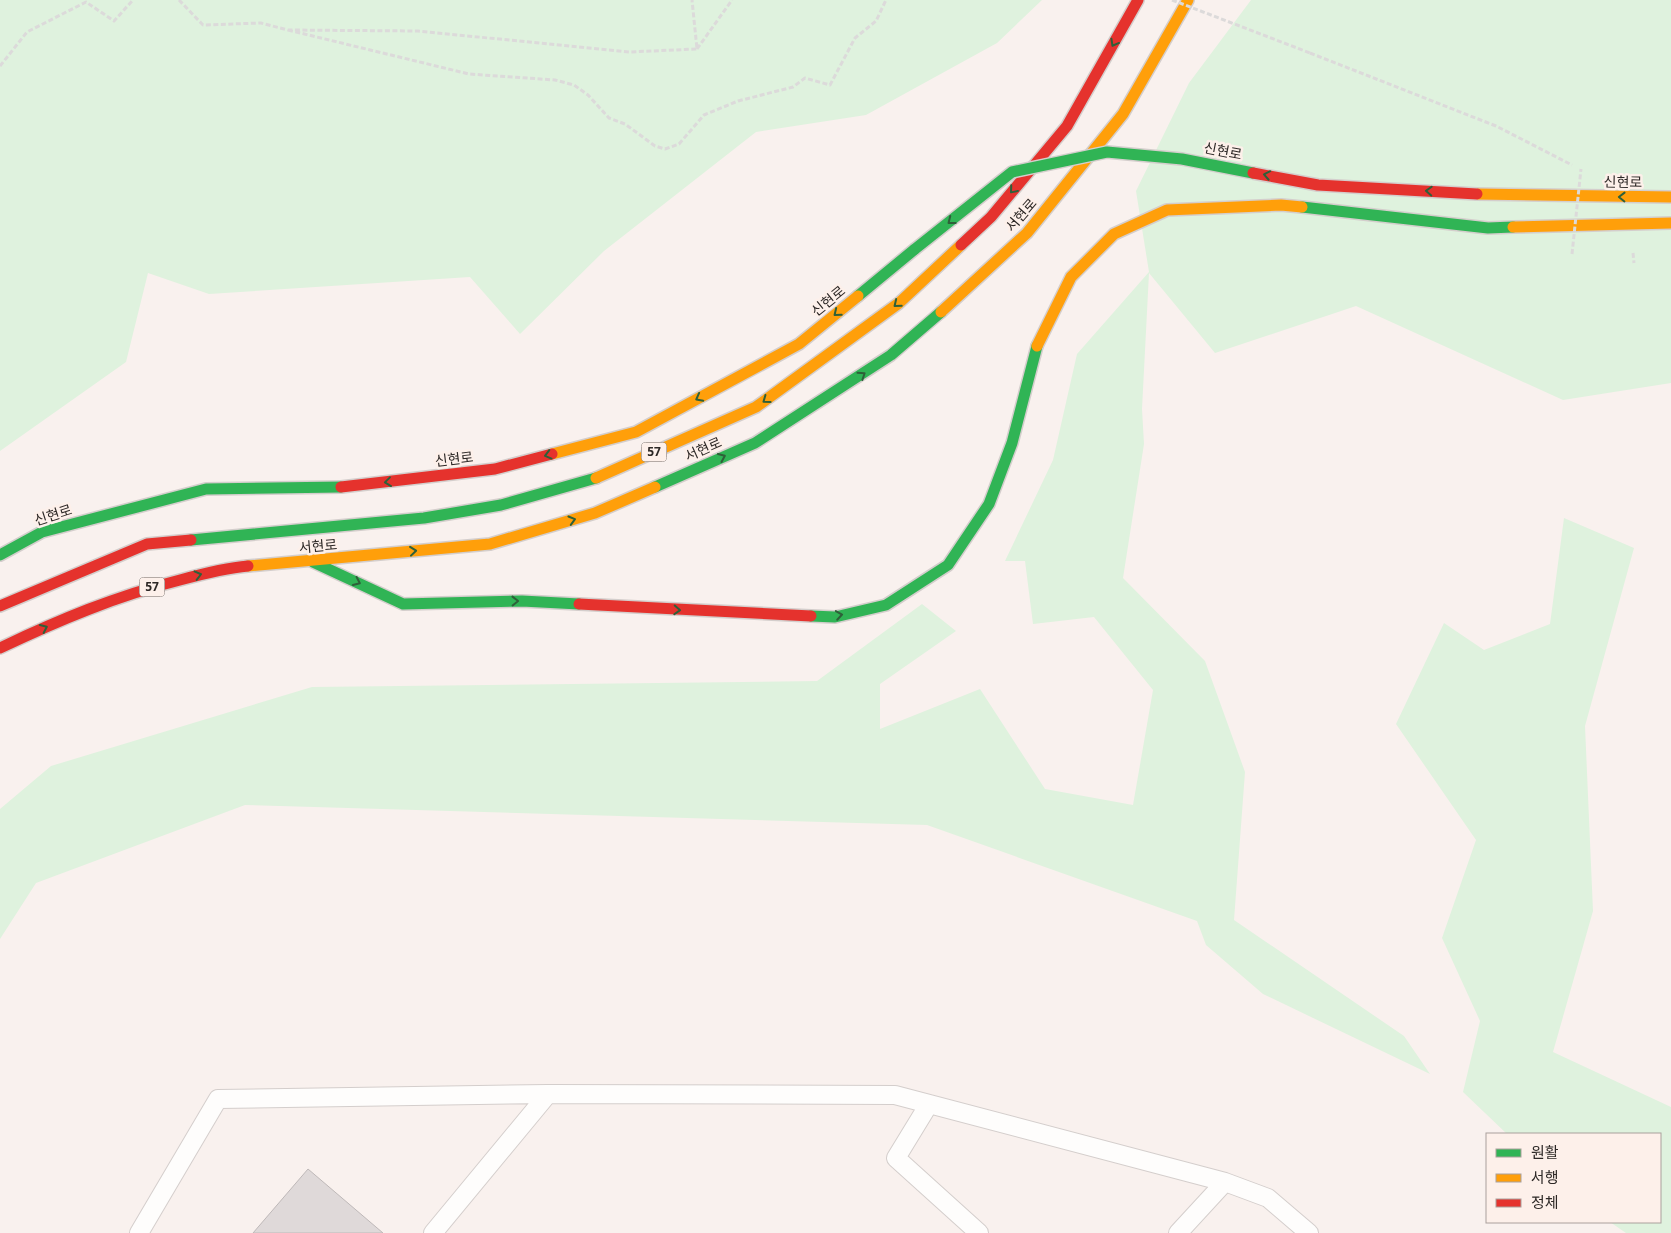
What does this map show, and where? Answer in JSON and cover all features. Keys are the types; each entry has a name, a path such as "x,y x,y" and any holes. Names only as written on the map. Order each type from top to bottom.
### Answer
{"main road":[{"name":"서현로","path":"0,606 147,544 424,518 501,505 585,483 756,407 899,303 991,217 1067,126 1138,0"},
{"name":"서현로","path":"0,648 59,620 129,593 238,566 313,562 490,544 595,514 755,442 891,355 961,295 1027,233 1124,114 1188,0"},
{"name":"신현로","path":"0,555 42,532 206,489 327,489 495,469 636,432 799,344 915,248 1012,172 1107,152 1182,159 1318,185 1477,194 1671,197"},
{"path":"313,562 403,604 522,601 835,617 886,605 948,565 989,504 1012,444 1037,346 1071,277 1114,234 1167,210 1281,205 1488,228 1671,224"}],"lane":[{"path":"433,1233 548,1094"},
{"path":"139,1233 218,1099 548,1094 895,1095 1225,1182 1268,1198 1309,1233"},
{"path":"929,1104 896,1158 979,1233"},
{"path":"1178,1233 1225,1182"}],"path":[{"path":"0,66 27,32 77,6 86,2 114,22 133,0"},
{"path":"179,0 203,25 261,23 469,74 555,80 574,85 588,95 609,118 626,124 655,146 665,150 678,144 704,115 738,102 793,87 805,78 830,86 855,38 876,20 886,0"},
{"path":"692,0 697,49"},
{"path":"697,49 732,0"},
{"path":"1172,0 1496,126 1582,170 1572,254"},
{"path":"288,30 418,31 628,52 697,49"}],"green space":[{"path":"0,0 1042,0 997,43 866,115 756,132 604,251 520,334 470,277 209,294 148,273 126,362 0,451"},
{"path":"1251,0 1671,0 1671,383 1563,400 1356,306 1215,353 1149,273 1142,409 1144,444 1123,578 1205,661 1245,772 1234,920 1404,1036 1430,1074 1263,994 1206,945 1197,921 927,825 245,805 36,883 0,939 0,809 51,766 312,687 817,681 922,604 956,631 880,684 880,729 980,689 1045,789 1133,805 1153,690 1094,617 1033,624 1025,561 1005,561 1053,460 1077,354 1149,272 1136,191 1189,83"},
{"path":"1564,518 1634,548 1585,726 1593,911 1553,1052 1671,1107 1671,1233 1626,1233 1611,1223 1661,1223 1661,1133 1506,1133 1463,1092 1480,1021 1442,938 1476,840 1396,724 1444,623 1484,650 1550,624"}],"building":[{"path":"308,1169 383,1233 253,1233"}],"traffic: fast":[{"path":"915,249 1012,172 1107,152 1182,159 1253,173"},
{"path":"1302,207 1488,228 1513,227"},
{"path":"858,296 915,249"},
{"path":"655,487 755,443 891,355 941,312"},
{"path":"811,616 835,617 886,605 948,565 989,504 1012,443 1037,346"},
{"path":"191,540 424,518 501,505 596,478"},
{"path":"0,555 42,532 206,489 341,487"},
{"path":"313,562 403,604 522,601 579,604"}],"traffic: slow":[{"path":"941,312 1027,233 1123,114 1188,0"},
{"path":"1477,194 1671,197"},
{"path":"1037,346 1071,277 1114,234 1167,210 1281,205 1302,207"},
{"path":"1513,227 1671,223"},
{"path":"596,478 756,407 899,303 961,245"},
{"path":"552,454 636,432 799,344 858,296"},
{"path":"248,566 490,544 595,513 655,487"}],"traffic: jam":[{"path":"961,245 991,217 1067,126 1138,0"},
{"path":"1253,173 1318,185 1477,194"},
{"path":"341,487 495,469 552,454"},
{"path":"0,606 147,544 191,540"},
{"path":"0,648 66,618 133,593 205,573 248,566"},
{"path":"579,604 811,616"}]}
